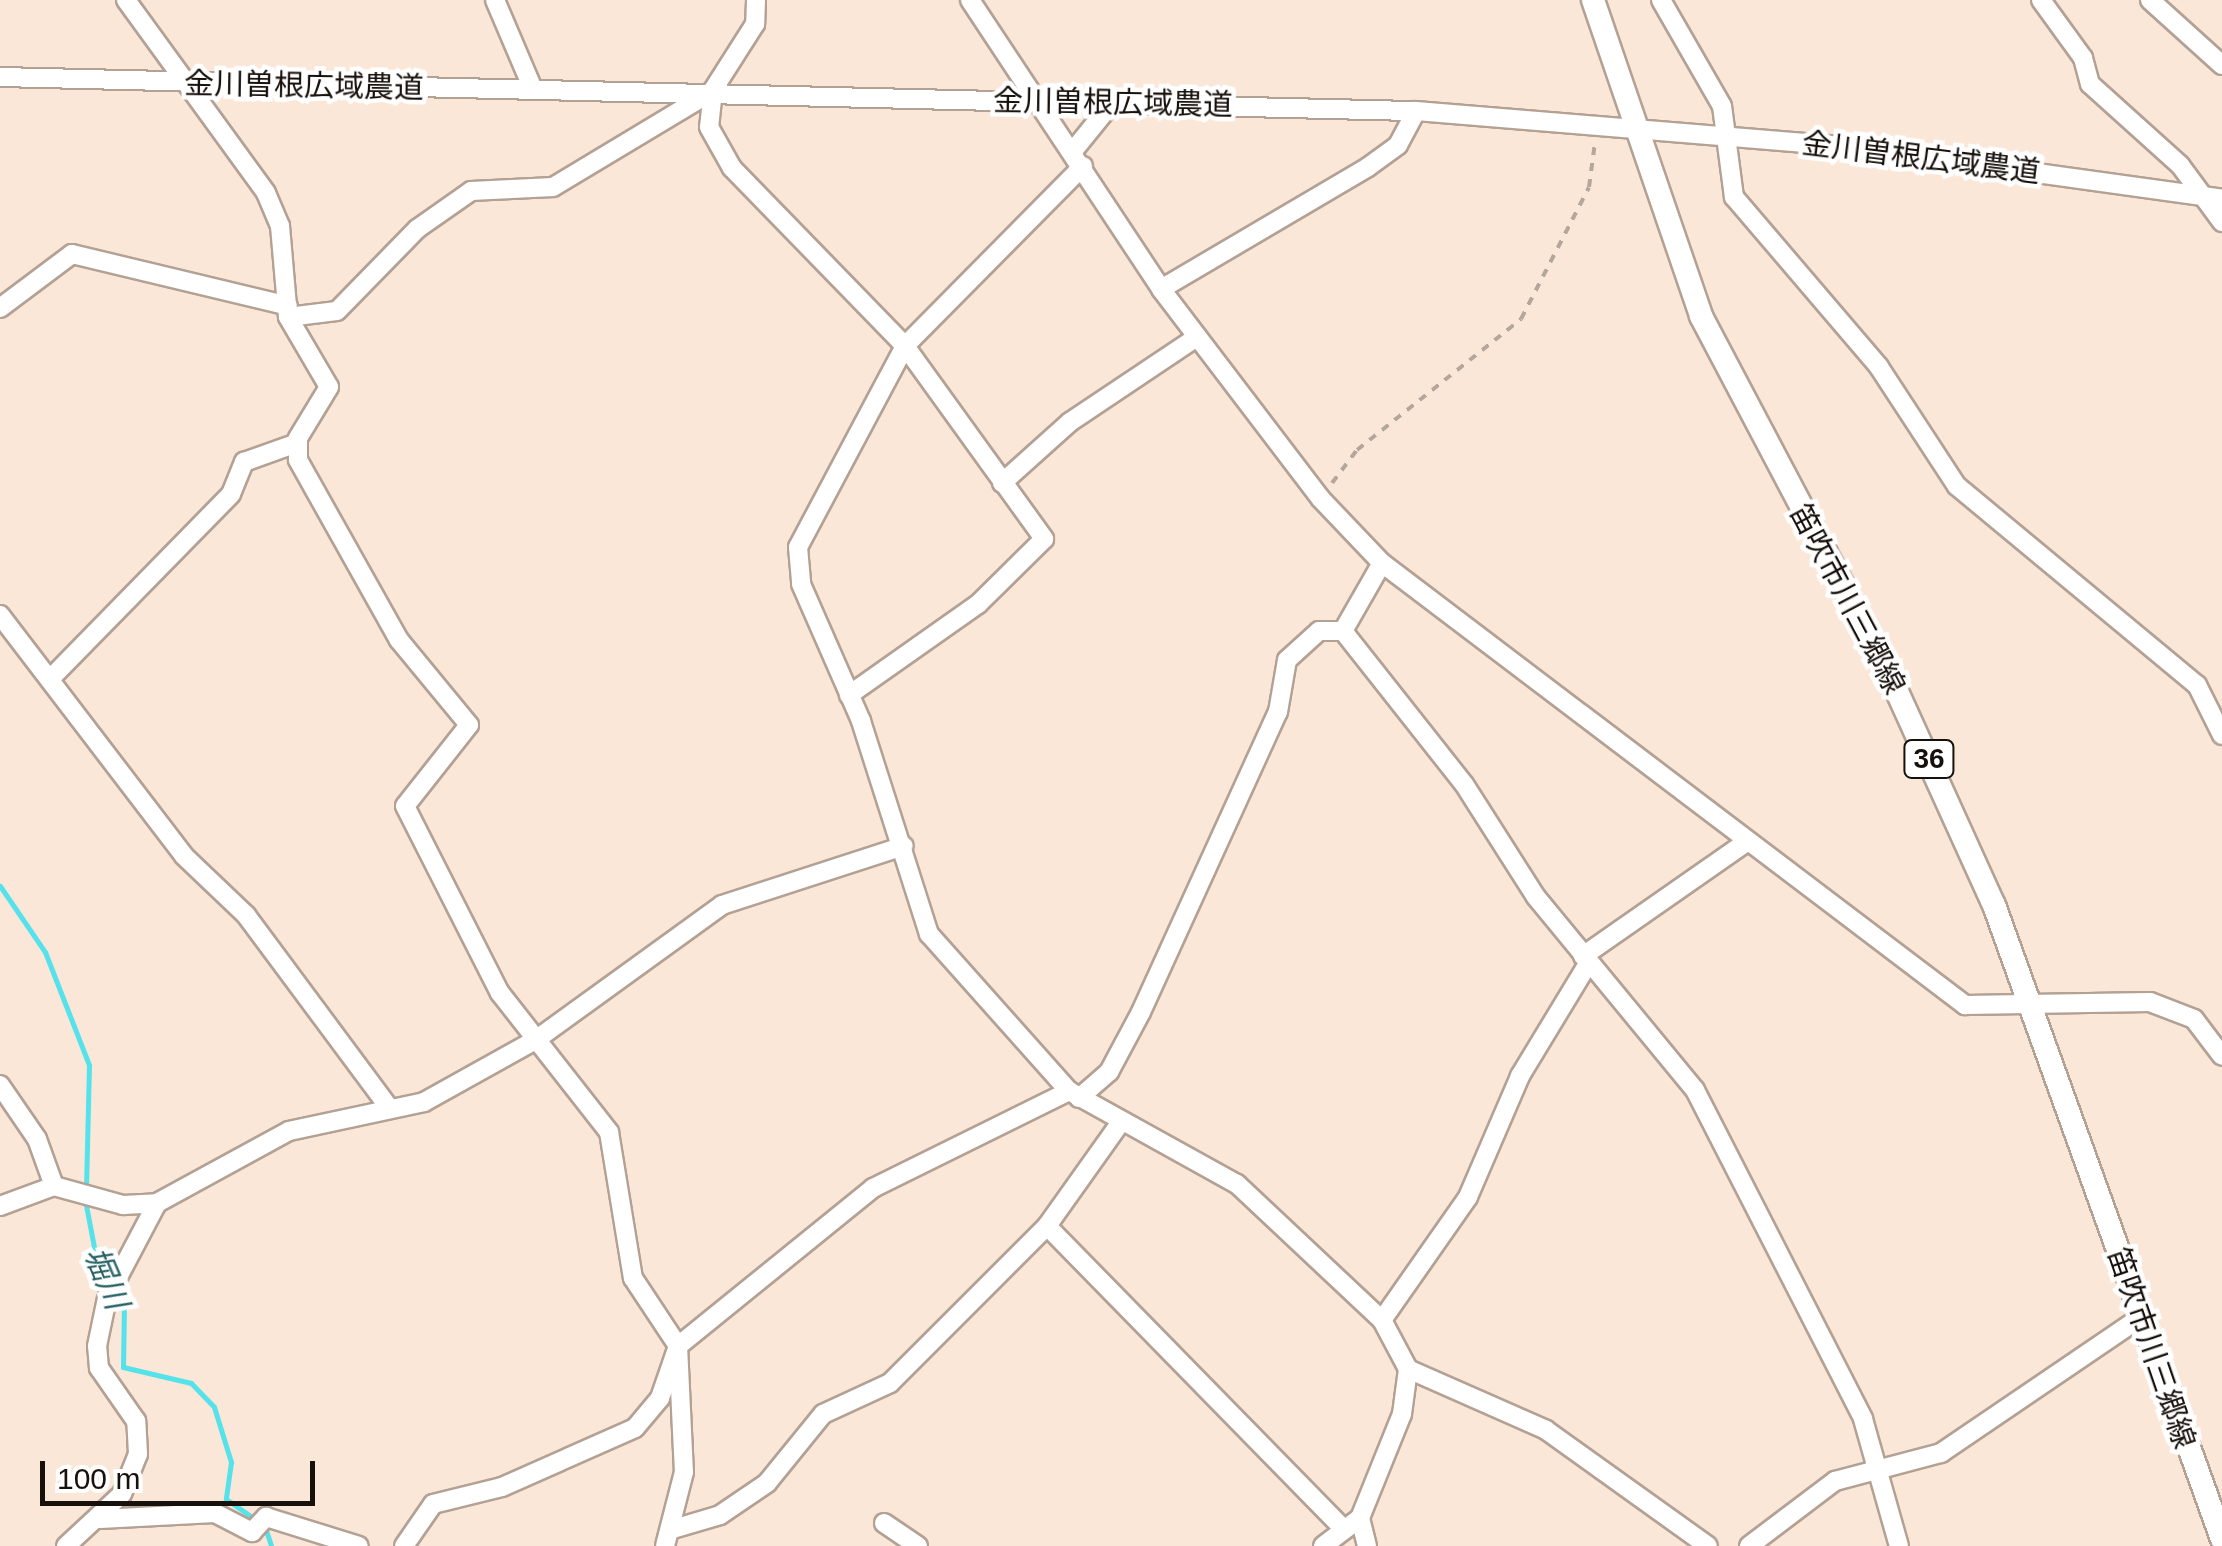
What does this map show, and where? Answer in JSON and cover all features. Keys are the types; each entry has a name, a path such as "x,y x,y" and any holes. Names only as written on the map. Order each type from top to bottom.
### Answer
{"main road":[{"name":"笛吹市川三郷線","path":"1593,0 1634,130 1702,316 1885,665 2034,1009 2140,1318 2222,1538"}],"street":[{"path":"51,678 231,494 244,462 297,443 329,387 288,312 280,226 266,194 126,0"},
{"path":"495,0 533,88"},
{"path":"756,0 754,24 713,90 709,127 732,168 905,346 1002,484 1041,526 1040,552 911,658 849,695"},
{"path":"970,0 1161,289 1320,499 1382,563 1965,1005 2034,1009 2150,1002 2194,1019 2222,1056"},
{"path":"1660,0 1722,106 1729,136 1734,197 1878,366 1939,465 2010,537 2197,685 2222,735"},
{"path":"2041,0 2083,58 2090,84 2180,164 2222,222"},
{"path":"2150,0 2222,65"},
{"name":"金川曽根広域農道","path":"0,77 184,85 713,90 1416,110 1729,136 2222,199"},
{"path":"0,308 72,254 288,312 337,310 417,230 471,191 553,187 713,90"},
{"path":"1112,104 1078,158 905,346 795,562 904,846 929,934 1074,1094 1118,1126 1237,1184 1382,1320 1408,1369 1402,1414 1352,1523 1323,1546"},
{"path":"1161,289 1368,167 1398,145 1416,110"},
{"path":"1002,484 1070,422 1197,336"},
{"path":"297,443 332,528 399,640 469,725 405,806 500,994 609,1132 633,1278 678,1346 684,1472 669,1538"},
{"path":"1342,632 1382,563"},
{"path":"0,615 387,1105"},
{"path":"404,1546 432,1504 502,1487 635,1428 660,1398 678,1346 873,1188 1074,1094 1108,1072 1142,1012 1278,712 1287,660 1319,631 1342,632"},
{"path":"1342,632 1586,959 1695,1090 1812,1308 1877,1470 1899,1546"},
{"path":"1382,1320 1468,1198 1520,1076 1586,959 1748,841"},
{"path":"66,1546 100,1519 138,1454 136,1420 98,1368 107,1298 157,1203 252,1145 387,1105 424,1102 537,1039 722,905 904,846"},
{"path":"0,1086 37,1139 54,1186"},
{"path":"669,1538 720,1514 767,1483 823,1414 890,1383 1048,1226 1118,1126"},
{"path":"0,1206 54,1186 96,1197 157,1203"},
{"path":"1048,1226 1352,1523 1367,1546"},
{"path":"1750,1546 1815,1492 1941,1453 2140,1318"},
{"path":"1408,1369 1546,1430 1708,1546"},
{"path":"100,1519 214,1513 252,1532 266,1516 359,1546"},
{"path":"884,1522 918,1546"}],"path":[{"path":"1320,499 1358,450 1521,319 1589,187 1598,126"}],"waterway":[{"name":"堀川","path":"0,886 45,952 89,1065 86,1189"},
{"name":"堀川","path":"85,1200 100,1279 124,1304 123,1367 191,1383 214,1407 231,1462 226,1499 256,1520"},
{"name":"堀川","path":"265,1527 271,1546"}]}
